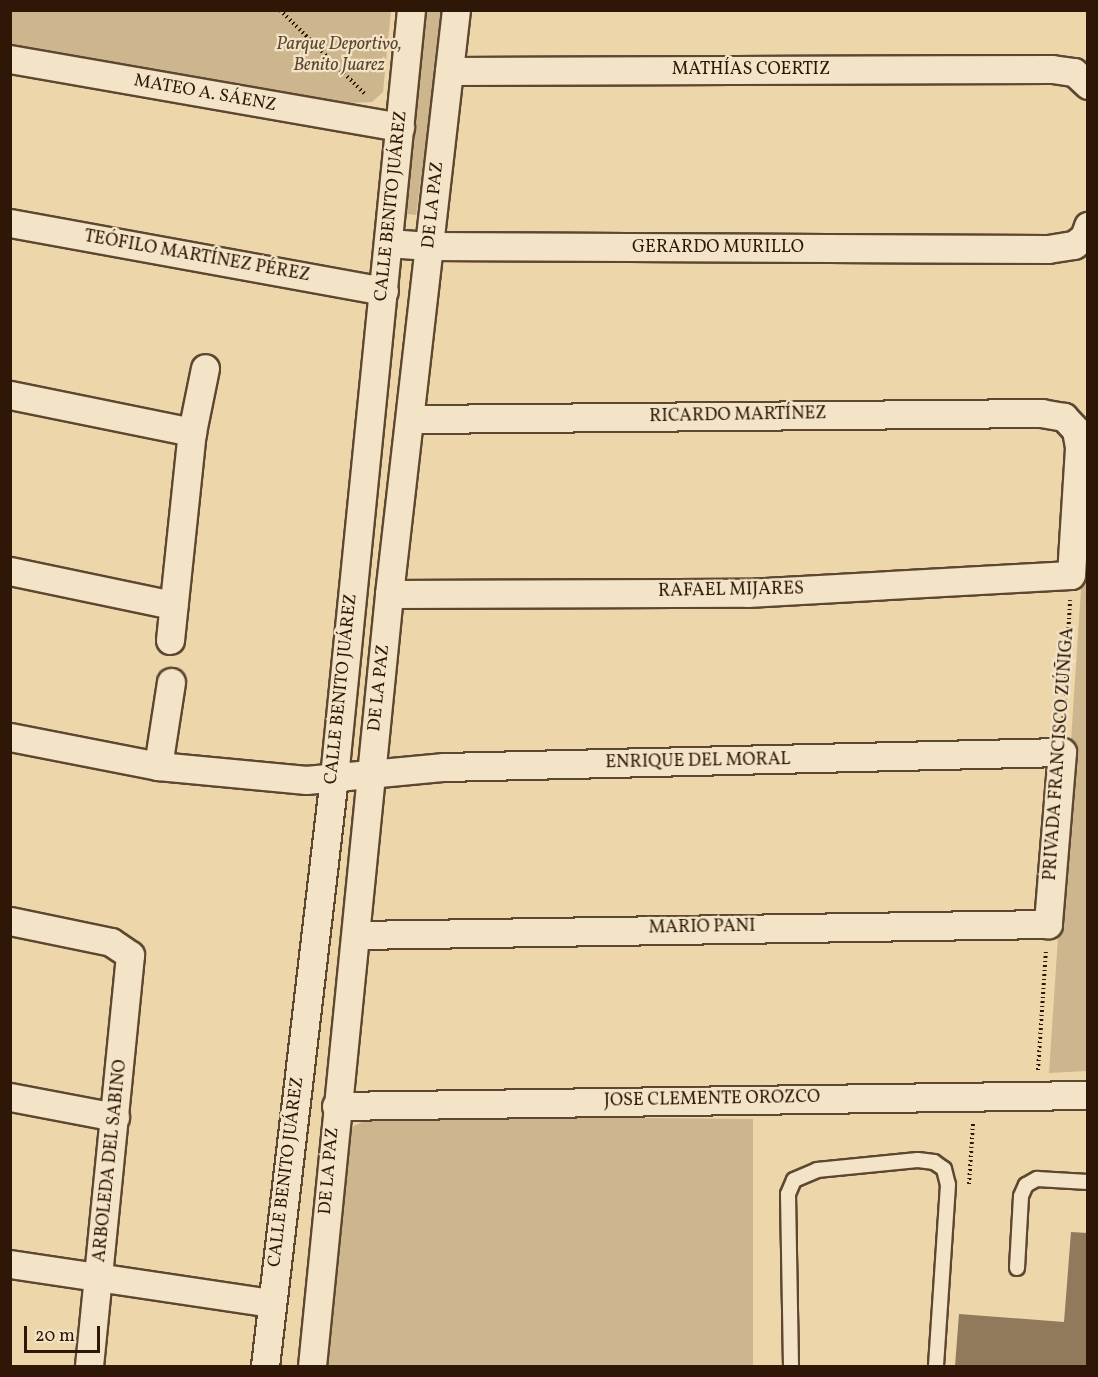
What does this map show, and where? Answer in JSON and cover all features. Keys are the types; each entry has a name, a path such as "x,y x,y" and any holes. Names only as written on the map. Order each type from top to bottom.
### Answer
{"street":[{"name":"CALLE BENITO JUÁREZ","path":"265,1366 334,777 411,10"},
{"name":"DE LA PAZ","path":"312,1366 336,1106 356,934 389,594 412,419 456,10"},
{"name":"MATEO A. SÁENZ","path":"10,59 400,127"},
{"name":"MATHÍAS COERTIZ","path":"449,70 1052,69 1074,72 1088,85"},
{"name":"TEÓFILO MARTÍNEZ PÉREZ","path":"10,224 384,291"},
{"name":"GERARDO MURILLO","path":"388,243 429,246 1048,249 1074,245 1084,237 1088,226"},
{"path":"170,640 192,432 205,368"},
{"path":"10,395 192,432"},
{"name":"RICARDO MARTÍNEZ","path":"412,419 1042,413 1065,417 1076,430 1079,447 1071,575"},
{"path":"10,571 173,605"},
{"name":"RAFAEL MIJARES","path":"389,594 747,593 1071,575"},
{"path":"158,766 171,682"},
{"name":"ENRIQUE DEL MORAL","path":"10,737 158,766 260,779 334,777 371,772 1062,752"},
{"name":"PRIVADA FRANCISCO ZÚÑIGA","path":"1048,924 1062,752"},
{"name":"ARBOLEDA DEL SABINO","path":"10,921 111,942 130,955 89,1366"},
{"name":"MARIO PANI","path":"356,934 1048,924"},
{"name":"JOSE CLEMENTE OROZCO","path":"336,1106 1088,1095"},
{"path":"10,1097 115,1117"},
{"path":"10,1264 271,1303"}],"lane":[{"path":"791,1366 788,1194 794,1180 817,1170 918,1160 934,1162 944,1169 948,1185 936,1366"},
{"path":"1017,1268 1021,1196 1026,1185 1037,1179 1088,1182"}],"path":[{"path":"280,10 372,102"},
{"name":"PRIVADA FRANCISCO ZÚÑIGA","path":"1062,752 1071,575"},
{"path":"1037,1096 1048,924"},
{"path":"969,1187 975,1098"}],"green space":[{"name":"Parque Deportivo, Benito Juarez","path":"10,11 391,11 383,92 372,102 345,103 11,45"},
{"path":"416,11 444,11 416,215 398,213"},
{"path":"1087,499 1087,1071 1049,1073"},
{"path":"376,1115 753,1119 753,1366 326,1366 348,1129"}],"building":[{"path":"1071,1232 1088,1233 1088,1366 955,1366 959,1314 1064,1322"}]}
